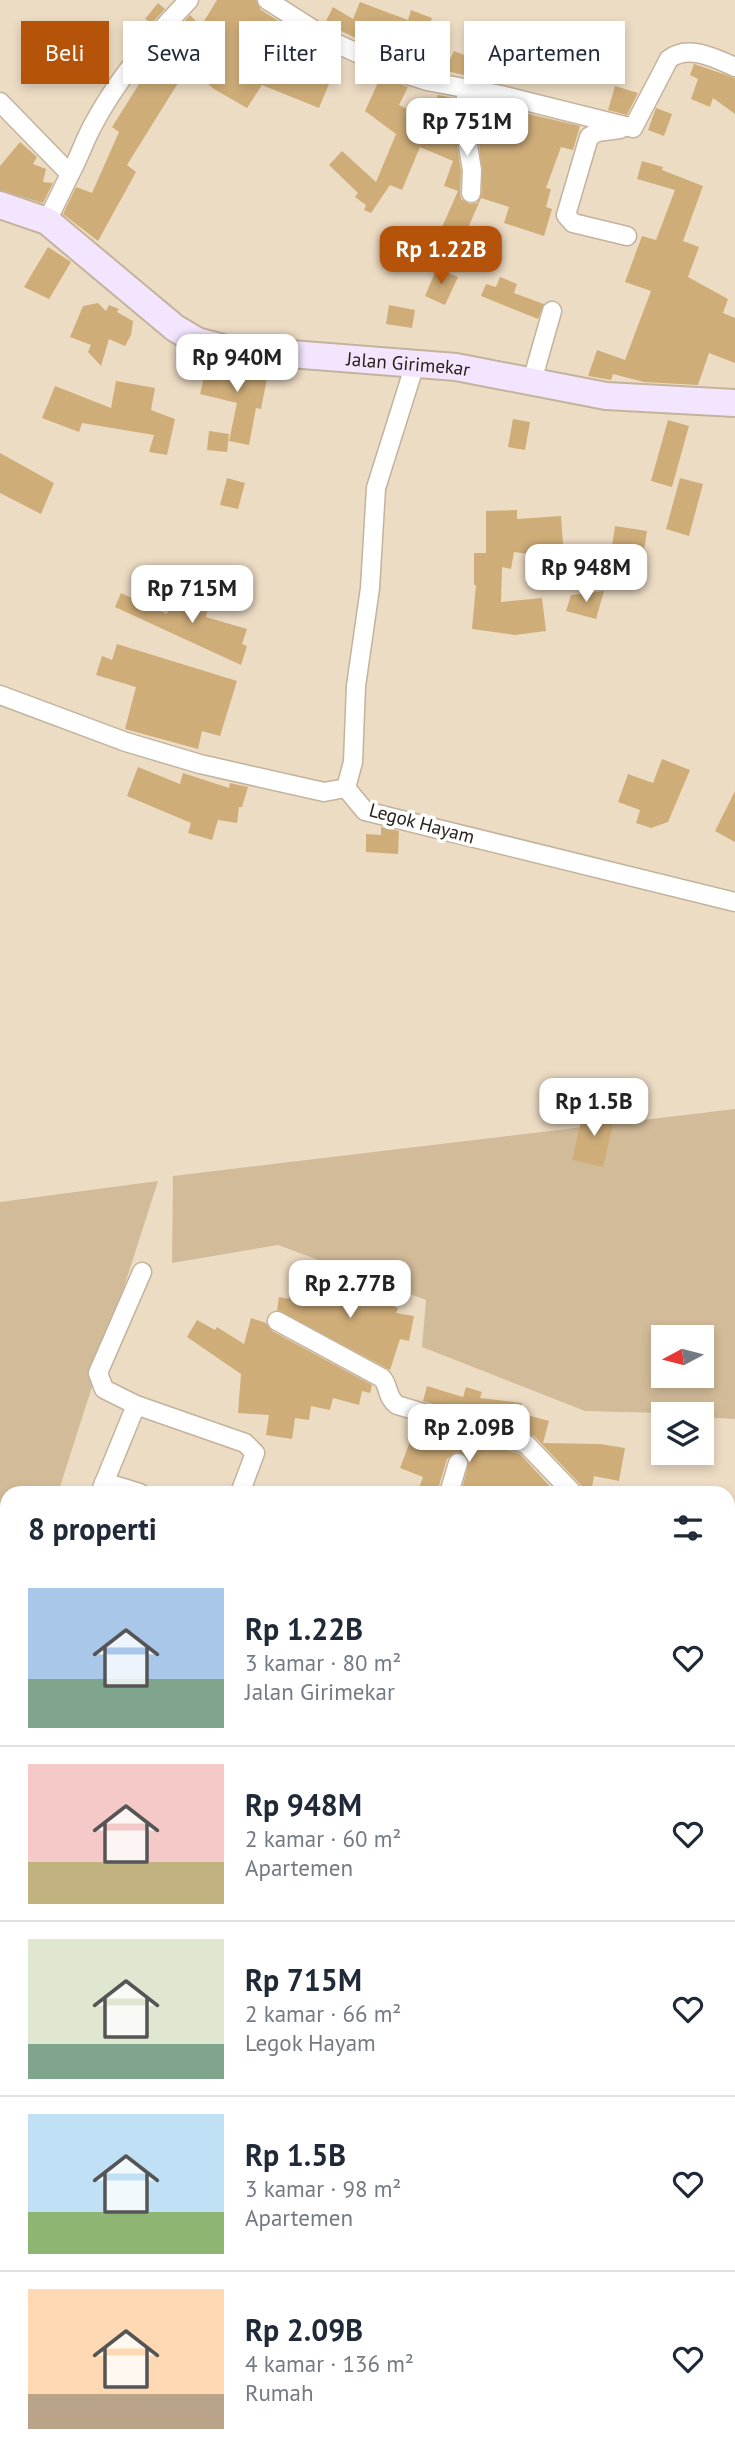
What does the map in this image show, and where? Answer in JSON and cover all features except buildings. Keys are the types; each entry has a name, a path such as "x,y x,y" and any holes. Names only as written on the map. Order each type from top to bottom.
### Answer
{"street":[{"path":"47,221 92,127 111,95 164,26 189,0"},
{"path":"267,0 333,42 400,72 466,91 500,95 633,128"},
{"path":"633,128 669,60 675,54 683,51 712,57 735,67"},
{"path":"466,91 465,128 472,170 471,194"},
{"path":"0,102 70,174"},
{"path":"627,236 573,223 566,215 589,137 597,132 633,128"},
{"name":"Jalan Girimekar","path":"0,205 47,221 175,328 197,341 227,349 415,364 532,381 606,396 735,403"},
{"path":"532,381 552,311"},
{"path":"346,788 353,762 356,686 369,597 376,488 415,364"},
{"name":"Legok Hayam","path":"0,695 127,742 200,764 324,792 346,788 365,811 735,902"},
{"path":"142,1272 98,1373 104,1389 135,1405 246,1443 255,1452 243,1486"},
{"path":"277,1321 382,1378 387,1383 389,1396 397,1405 526,1444 566,1486"},
{"path":"102,1486 135,1405"},
{"path":"451,1486 458,1464"}],"shaded area":[{"path":"735,1109 735,1419 714,1418 714,1402 651,1402 651,1413 585,1411 422,1347 426,1300 278,1245 172,1263 173,1176"},
{"path":"158,1181 60,1486 0,1486 0,1202"}]}
